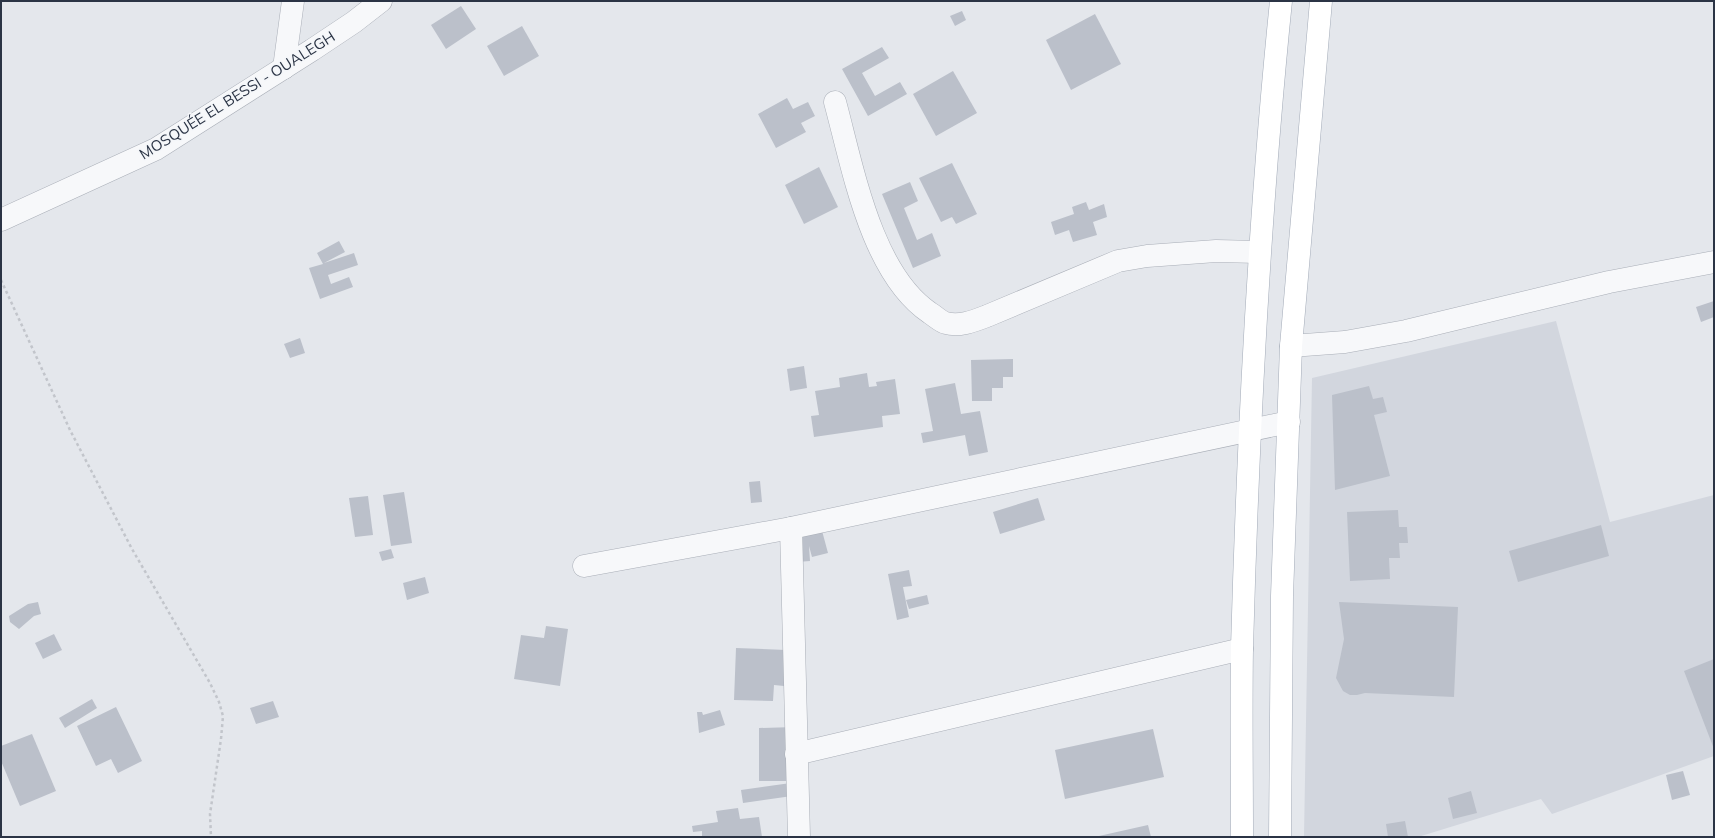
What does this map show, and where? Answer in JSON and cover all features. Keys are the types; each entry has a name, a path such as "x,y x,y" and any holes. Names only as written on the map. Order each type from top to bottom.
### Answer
{"main road":[{"path":"1242,837 1242,649 1259,252 1281,1"},
{"path":"1280,837 1279,790 1282,596 1291,346 1321,1"}],"street":[{"path":"284,68 293,1"},
{"name":"MOSQUÉE EL BESSI - OUALEGH","path":"1,220 156,149 284,68 354,22 382,1"},
{"path":"834,102 865,211 879,249 901,284 923,308 945,323 965,324 980,319 1118,261 1147,256 1216,251 1259,252"},
{"path":"1291,346 1345,342 1406,330 1609,282 1714,262"},
{"path":"584,566 791,528 1289,422"},
{"path":"791,528 799,837"},
{"path":"796,754 1242,649"}],"path":[{"path":"1,280 70,430 132,548 219,702 223,716 210,814 211,837"}],"shaded area":[{"path":"1556,321 1610,522 1714,495 1714,756 1552,814 1541,799 1418,837 1304,837 1312,378"}],"building":[{"path":"461,6 476,29 446,49 431,25"},
{"path":"962,11 966,20 955,26 950,16"},
{"path":"1095,14 1121,64 1071,90 1046,40"},
{"path":"522,26 539,56 504,76 487,46"},
{"path":"882,47 889,58 862,73 875,96 900,82 907,94 868,116 842,69"},
{"path":"953,71 977,113 936,136 913,94"},
{"path":"787,98 793,109 808,102 815,116 801,123 806,132 776,148 758,114"},
{"path":"952,163 977,214 956,224 952,217 941,222 919,178"},
{"path":"819,167 838,207 804,224 785,185"},
{"path":"910,182 918,201 904,208 917,240 932,233 941,256 913,268 882,194"},
{"path":"1086,202 1089,210 1104,204 1107,217 1093,222 1097,235 1073,242 1069,230 1055,235 1051,222 1074,214 1072,207"},
{"path":"339,241 345,252 324,263 354,253 358,265 328,275 331,284 349,277 353,287 320,299 309,268 323,264 317,253"},
{"path":"1714,301 1714,317 1701,322 1696,307"},
{"path":"300,338 305,353 290,358 284,344"},
{"path":"1013,359 1013,377 1003,377 1003,388 992,388 992,401 972,401 971,360"},
{"path":"804,366 807,388 790,391 787,369"},
{"path":"867,373 869,387 877,386 876,382 895,379 900,414 882,416 883,427 814,437 811,416 819,415 815,391 840,387 839,378"},
{"path":"955,383 961,414 980,411 988,452 969,456 965,435 923,443 921,433 933,431 925,389"},
{"path":"1369,386 1373,399 1383,397 1387,412 1374,415 1390,476 1335,490 1332,395"},
{"path":"760,481 762,502 751,503 749,482"},
{"path":"404,492 412,543 391,546 383,495"},
{"path":"368,496 373,535 355,537 349,498"},
{"path":"1038,498 1045,520 1000,534 993,512"},
{"path":"1398,510 1399,527 1407,527 1408,543 1399,543 1400,558 1389,558 1390,579 1350,581 1347,512"},
{"path":"1601,525 1609,556 1518,582 1509,551"},
{"path":"821,527 828,553 812,557 809,546 810,561 797,562 794,533"},
{"path":"391,549 394,558 382,561 379,552"},
{"path":"909,570 912,586 903,587 909,617 897,620 888,574"},
{"path":"425,577 429,593 407,600 403,583"},
{"path":"927,595 929,604 909,609 906,600"},
{"path":"38,602 41,614 34,616 19,629 10,622 9,616 28,604"},
{"path":"1339,602 1458,607 1454,697 1365,693 1350,695 1343,691 1336,678 1344,639"},
{"path":"546,626 568,629 560,686 514,679 521,635 544,638"},
{"path":"54,634 62,650 43,659 35,643"},
{"path":"736,648 786,650 784,686 774,685 773,701 734,700"},
{"path":"1714,659 1714,749 1684,671"},
{"path":"92,699 97,708 65,728 59,718"},
{"path":"273,701 279,717 256,724 250,708"},
{"path":"116,707 142,761 118,773 111,759 96,766 77,726"},
{"path":"720,710 725,725 699,733 697,712 702,712 703,715"},
{"path":"795,727 796,781 759,781 759,728"},
{"path":"1153,729 1164,777 1065,799 1055,750"},
{"path":"32,734 56,791 20,806 1,761 1,746"},
{"path":"1683,771 1690,795 1672,800 1666,775"},
{"path":"798,782 799,795 743,803 741,790"},
{"path":"1471,791 1477,813 1453,819 1448,798"},
{"path":"738,808 740,819 759,817 762,837 702,837 702,831 693,832 692,826 718,822 716,811"},
{"path":"1405,821 1408,837 1388,837 1386,824"},
{"path":"1148,825 1151,837 1099,837 1099,836"}]}
